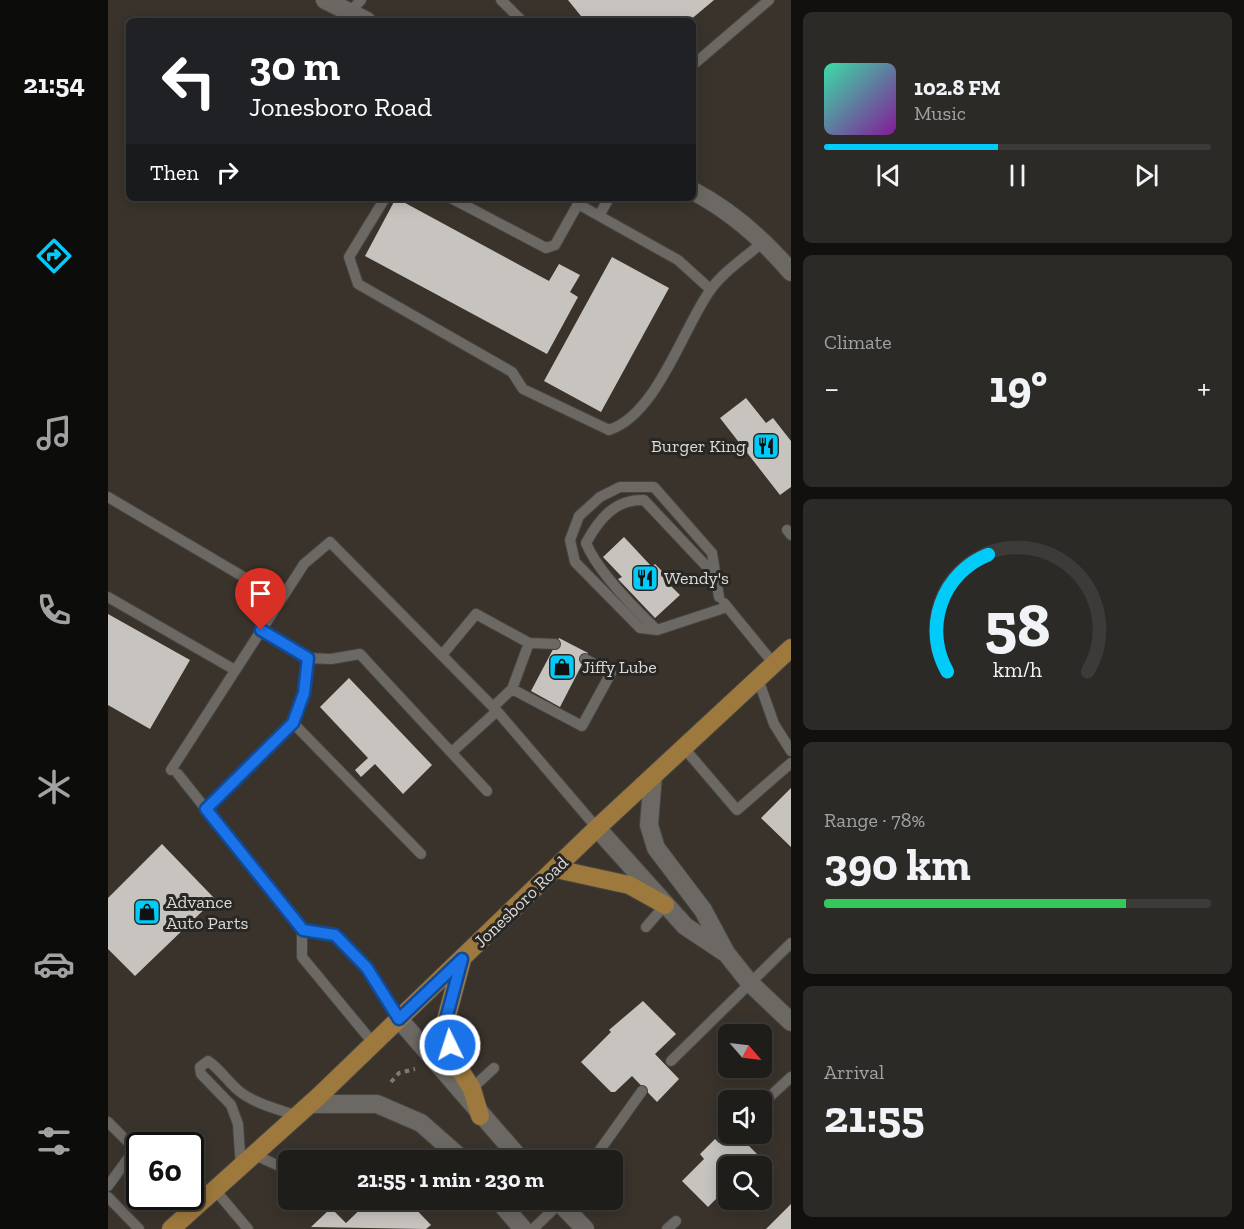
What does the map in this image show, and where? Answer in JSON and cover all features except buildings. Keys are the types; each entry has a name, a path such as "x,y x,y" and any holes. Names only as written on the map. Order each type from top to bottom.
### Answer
{"main road":[{"name":"Jonesboro Road","path":"171,1229 216,1191 374,1044 597,828 791,648"},
{"path":"556,869 629,885 666,905"},
{"path":"462,959 444,1027 454,1060 480,1116"}],"street":[{"path":"325,0 356,6"},
{"path":"696,193 721,206 763,242 791,272"},
{"path":"653,777 651,837 656,848 703,910 726,953 749,982 791,1021"},
{"path":"597,828 686,926 726,953"},
{"path":"399,1019 468,1092"},
{"path":"303,1110 377,1104 421,1123 452,1150"},
{"path":"480,1116 512,1150"},
{"path":"507,1210 523,1229"},
{"path":"568,1210 585,1229"}],"lane":[{"path":"501,0 519,18"},
{"path":"696,62 769,0"},
{"path":"383,201 349,257 358,284 512,372 523,389 609,430 624,425 647,401 710,289 763,242"},
{"path":"457,201 546,248 555,245 578,204 600,214 624,232 678,260 710,289"},
{"path":"600,214 607,201"},
{"path":"719,597 712,553 654,487 620,487 600,497 579,516 570,540 575,562 640,628 657,630 727,607"},
{"path":"108,497 281,599"},
{"path":"657,630 591,555 586,543 595,526 614,508 628,500 644,500 709,569 719,597 774,664"},
{"path":"374,1044 302,957 303,930 175,772 236,670 304,564 330,542 495,709 597,828"},
{"path":"108,597 236,670"},
{"path":"442,655 476,614 529,642 555,644"},
{"path":"261,630 308,658 331,659 360,654 487,791"},
{"path":"453,752 512,689 529,642"},
{"path":"206,809 293,723 304,693 308,658"},
{"path":"512,689 582,726 611,673 585,659"},
{"path":"758,679 774,724 791,751"},
{"path":"293,723 422,854"},
{"path":"684,748 737,810 791,763"},
{"path":"646,927 666,905"},
{"path":"303,930 335,935 367,968 399,1019"},
{"path":"671,1061 791,943"},
{"path":"241,1168 231,1105 201,1074 204,1062 208,1061 214,1065 239,1091 261,1103 303,1110"},
{"path":"468,1092 494,1068"},
{"path":"772,1095 791,1077"},
{"path":"600,1150 642,1091"},
{"path":"108,1122 135,1149 108,1186"},
{"path":"255,1155 278,1165"},
{"path":"216,1191 248,1229"},
{"path":"108,1197 139,1229"},
{"path":"533,1229 551,1210"},
{"path":"667,1229 676,1221"}],"path":[{"path":"391,1082 399,1073 415,1068"}],"shaded area":[{"path":"108,0 791,0 791,1229 108,1229"}],"place":[{"name":"Burger King","path":"766,446"},
{"name":"Wendy's","path":"645,578"},
{"name":"Jiffy Lube","path":"562,667"},
{"name":"Advance Auto Parts","path":"147,912"}],"route":[{"path":"261,630 308,658 304,693 293,723 206,809 303,930 335,935 367,968 399,1019 462,959 444,1027 450,1045"}]}
